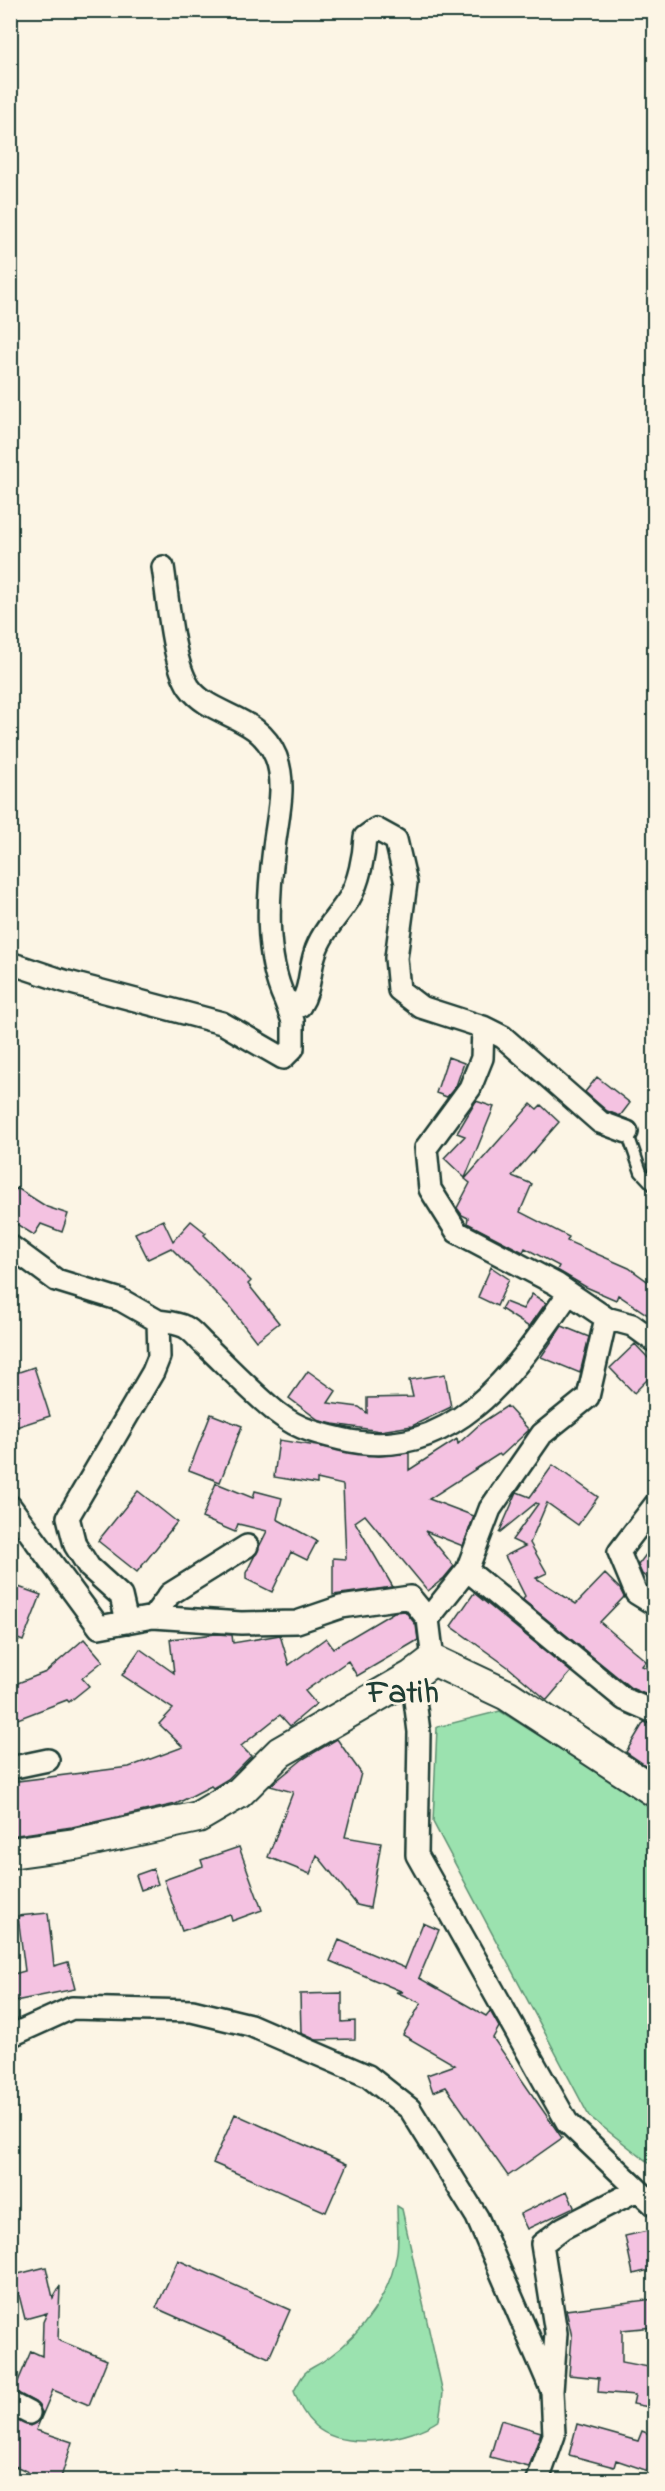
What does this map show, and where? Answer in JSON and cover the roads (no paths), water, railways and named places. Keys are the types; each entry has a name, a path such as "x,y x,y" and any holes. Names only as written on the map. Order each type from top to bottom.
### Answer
{"main road":[{"path":"10,1853 75,1844 198,1817 239,1793 280,1752 422,1668 507,1695 654,1791"}],"street":[{"path":"10,963 64,981 222,1023 284,1058 293,1048 292,1022 274,977 272,948 270,889 281,798 276,758 259,732 237,717 204,701 189,686 175,648 163,567"},
{"path":"285,1000 300,1006 306,997 315,952 335,917 350,897 364,855 365,837 376,829 396,840 402,860 405,883 396,958 399,990 421,1007 483,1027 503,1036 600,1122 627,1132"},
{"path":"483,1027 482,1058 470,1088 426,1148 430,1189 457,1232 569,1293 606,1318 632,1325 654,1341"},
{"path":"10,1246 57,1280 121,1300 158,1321 185,1327 269,1407 286,1420 314,1434 361,1444 393,1444 423,1438 454,1424 488,1396 530,1348 569,1293"},
{"path":"606,1318 588,1397 542,1434 490,1509 467,1570 428,1618 422,1668 419,1732 417,1855 567,2122 654,2205"},
{"path":"127,1622 121,1596 89,1567 75,1545 68,1517 153,1372 159,1357 158,1321"},
{"path":"10,1506 99,1627 153,1617 241,1623 297,1622 341,1607 374,1605 410,1597 428,1618"},
{"path":"654,1506 619,1552 636,1593 654,1604"},
{"path":"153,1617 170,1594 247,1546"},
{"path":"467,1570 624,1699 654,1712"},
{"path":"10,1768 48,1761"},
{"path":"10,2036 72,2008 192,2011 250,2025 368,2076 410,2109 477,2217 552,2391"},
{"path":"538,2481 554,2435 552,2391 556,2333 542,2244 563,2228 637,2190"},
{"path":"10,2403 29,2413"}],"lane":[{"path":"627,1132 641,1172 654,1186"}],"district":[{"name":"Fatih","path":"403,1690"}]}
